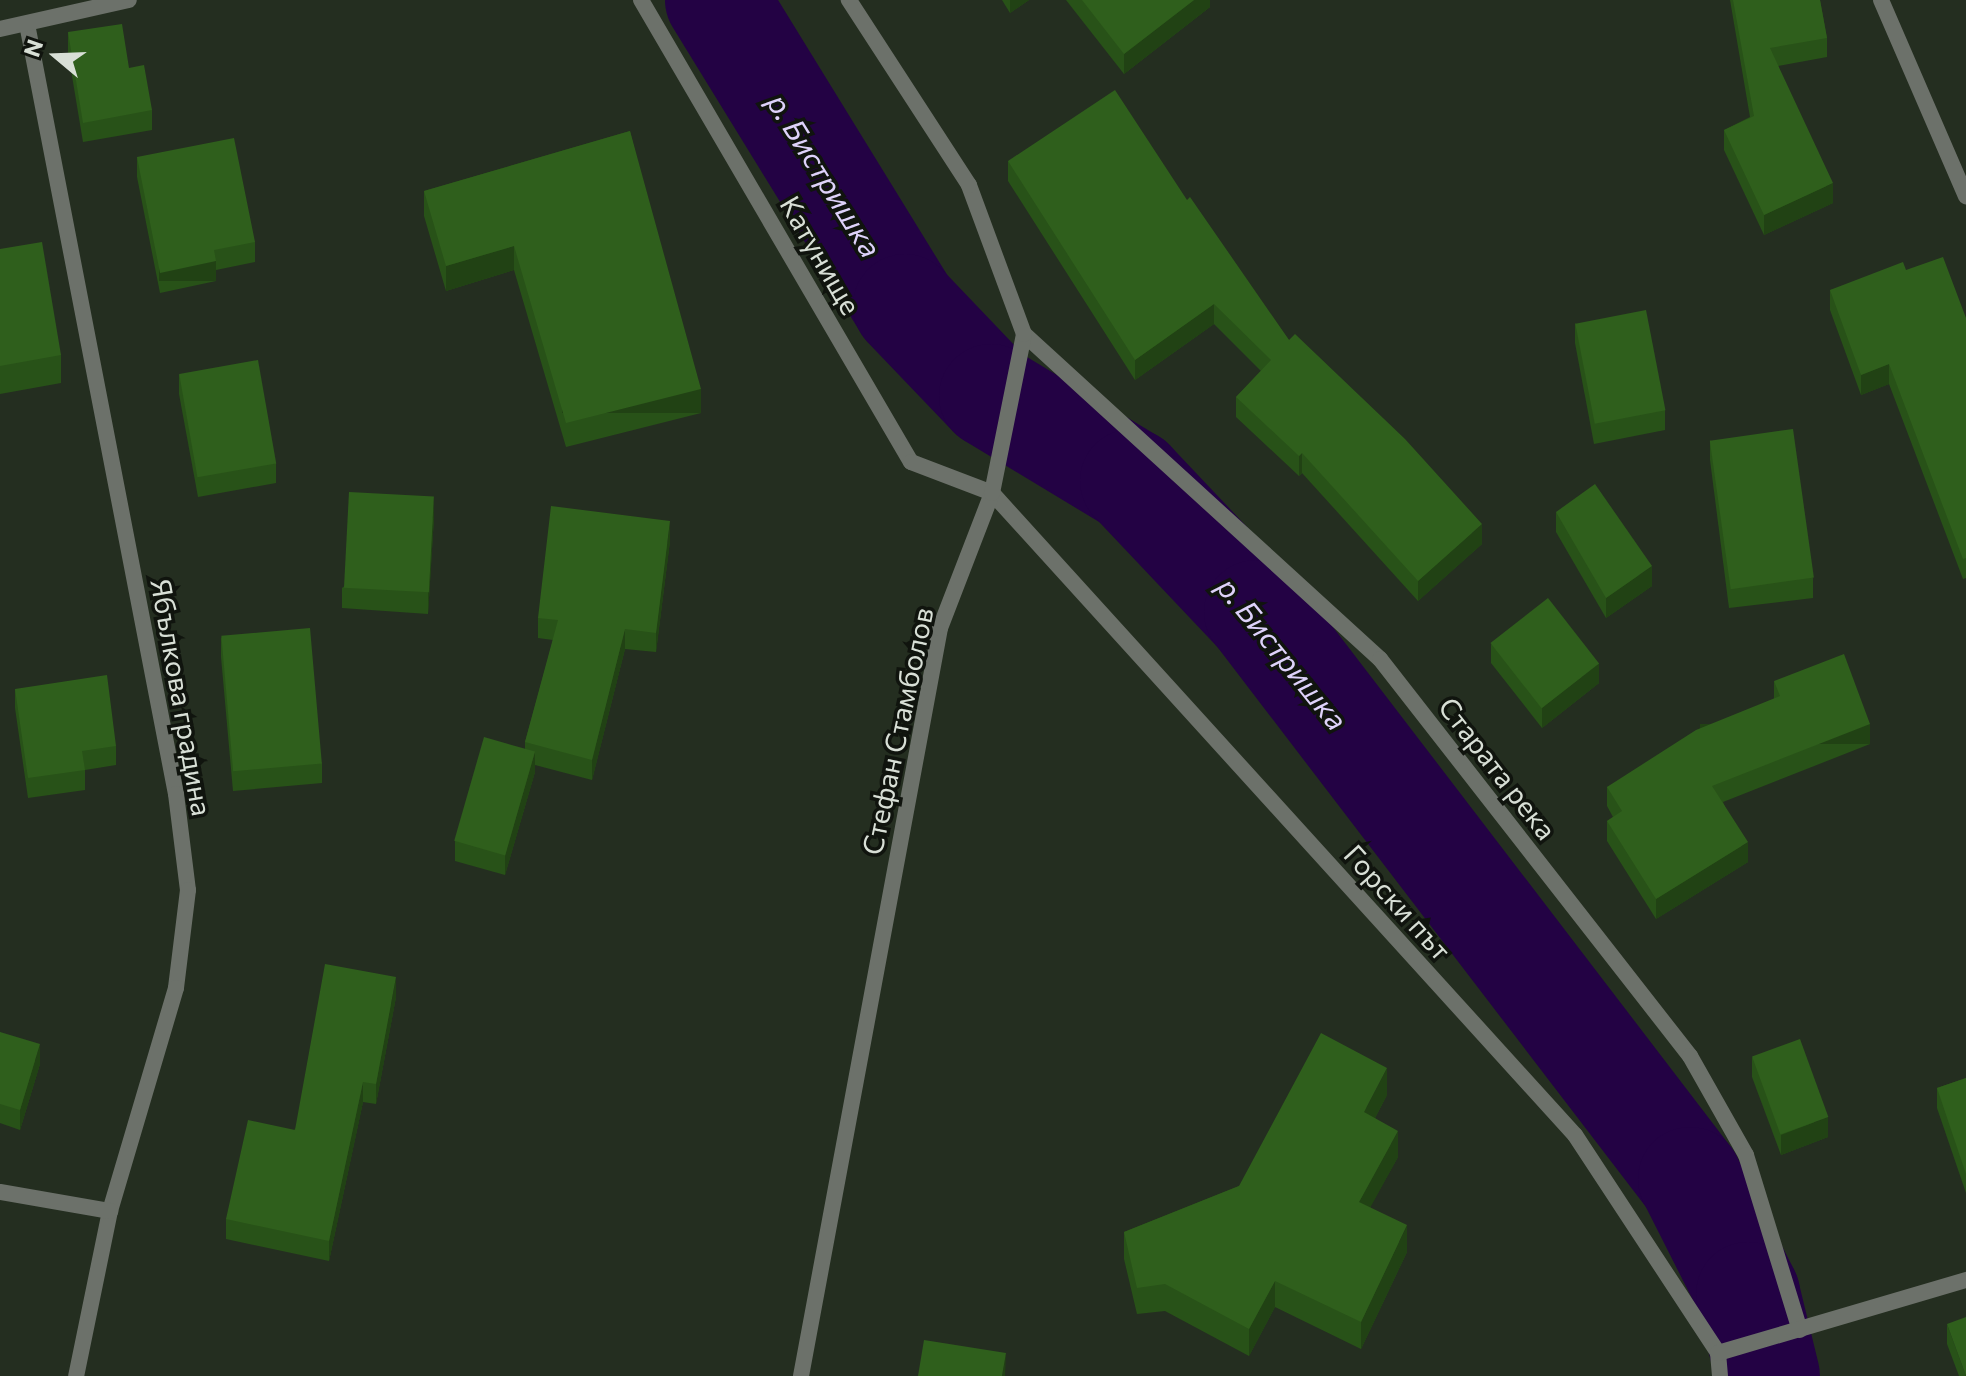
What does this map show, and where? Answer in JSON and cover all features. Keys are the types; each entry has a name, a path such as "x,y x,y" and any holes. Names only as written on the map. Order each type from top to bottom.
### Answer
{"street":[{"path":"0,29 129,0"},
{"name":"Катунище","path":"641,0 911,462 992,493"},
{"path":"849,0 969,185 1024,336"},
{"path":"1881,0 1966,196"},
{"name":"Ябълкова градина","path":"27,24 176,794 188,890 176,988 110,1211 76,1376"},
{"name":"Стефан Стамболов","path":"801,1376 940,628 992,493 1024,336"},
{"name":"Старата река","path":"1024,336 1380,659 1690,1056 1746,1155 1798,1331"},
{"name":"Горски път","path":"992,493 1575,1135 1720,1352 1720,1376"},
{"path":"0,1192 110,1211"},
{"path":"1720,1352 1966,1280"}],"building":[{"path":"1082,0 1194,0 1124,54"},
{"path":"1733,0 1820,0 1827,38 1770,48 1833,183 1764,215 1724,130 1754,116"},
{"path":"122,24 129,68 144,65 152,110 83,123 68,32"},
{"path":"1115,90 1187,200 1190,197 1289,340 1295,334 1405,439 1482,524 1418,581 1302,453 1299,456 1236,397 1271,360 1214,304 1135,360 1008,161"},
{"path":"630,131 701,389 566,423 514,246 446,266 424,191"},
{"path":"234,138 255,242 214,250 216,261 160,273 137,157"},
{"path":"42,242 61,355 0,366 0,249"},
{"path":"1943,257 1966,318 1966,558 1963,559 1889,364 1861,375 1830,290 1903,262 1906,270"},
{"path":"1646,310 1665,410 1595,424 1575,324"},
{"path":"258,360 276,463 197,477 179,374"},
{"path":"1793,429 1814,578 1731,589 1710,441"},
{"path":"1595,484 1652,566 1606,598 1556,512"},
{"path":"349,492 434,496 429,592 344,588"},
{"path":"551,506 670,521 656,633 625,629 592,760 525,742 558,620 538,618"},
{"path":"1548,598 1599,663 1542,708 1490,643"},
{"path":"310,628 322,763 233,771 221,636"},
{"path":"1844,654 1870,724 1712,786 1748,842 1656,899 1607,821 1622,811 1607,787 1696,730 1780,696 1774,681"},
{"path":"107,675 116,746 82,751 85,770 28,778 15,689"},
{"path":"484,737 535,752 505,855 454,841"},
{"path":"325,964 396,977 376,1084 363,1082 329,1241 226,1219 248,1120 295,1130"},
{"path":"0,1032 40,1044 20,1110 0,1104"},
{"path":"1321,1033 1387,1068 1364,1112 1398,1131 1359,1202 1407,1225 1361,1322 1275,1281 1249,1329 1165,1284 1137,1288 1124,1232 1239,1186"},
{"path":"1800,1039 1828,1117 1780,1134 1752,1056"},
{"path":"1966,1078 1966,1174 1937,1088"},
{"path":"1966,1317 1966,1376 1947,1324"},
{"path":"924,1340 1006,1353 1002,1376 918,1376"}],"waterway":[{"name":"р. Бистришка","path":"717,0 905,306 991,396 1132,481 1256,612 1690,1179 1748,1294 1768,1376"}]}
